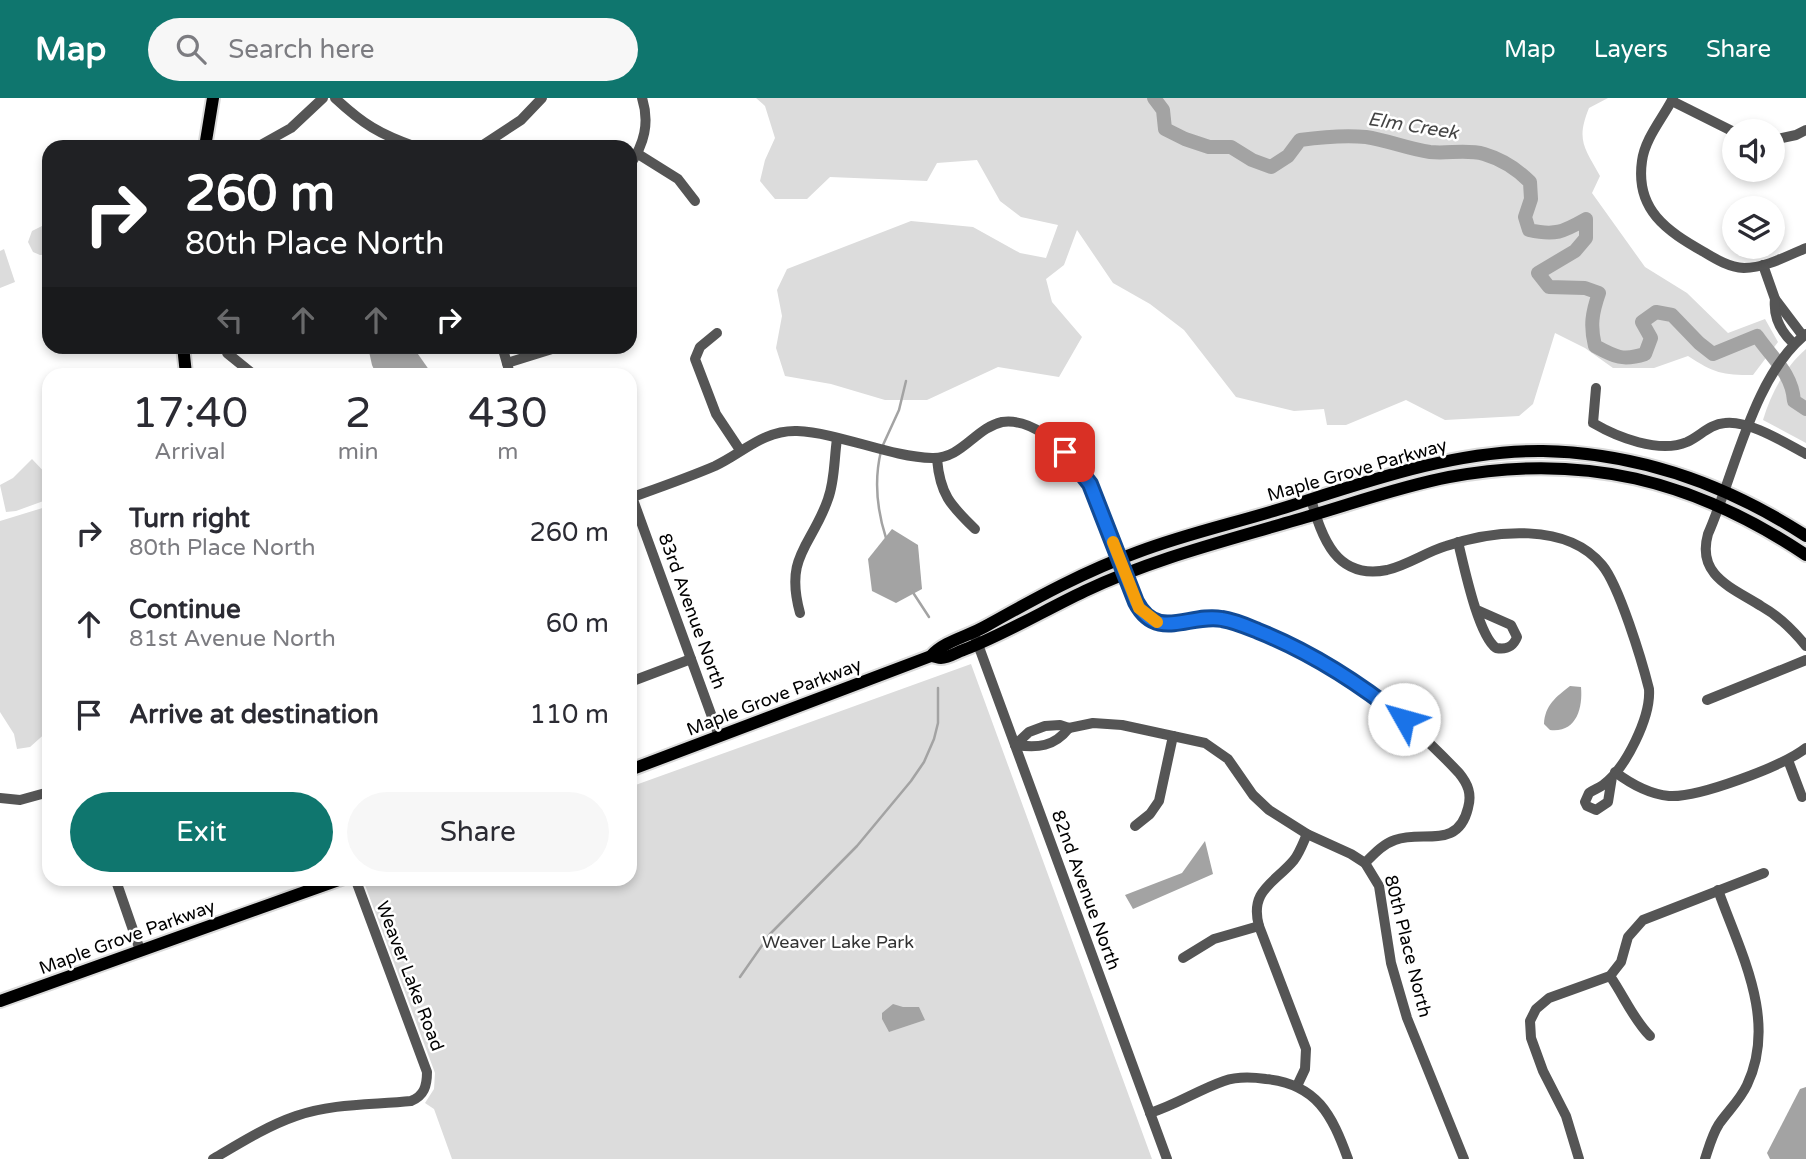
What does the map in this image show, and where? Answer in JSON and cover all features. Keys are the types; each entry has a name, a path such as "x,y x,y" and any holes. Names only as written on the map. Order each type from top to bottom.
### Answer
{"main road":[{"path":"206,140 213,98"},
{"name":"Maple Grove Parkway","path":"637,767 931,656 941,658 1052,590 1120,559 1161,544 1442,462 1486,455 1543,451 1610,457 1642,463 1675,471 1758,506 1806,536"},
{"name":"Maple Grove Parkway","path":"976,638 1125,573 1446,477 1488,471 1542,467 1639,478 1681,490 1719,506 1760,526 1806,555"},
{"name":"Maple Grove Parkway","path":"0,1001 321,886"}],"street":[{"path":"270,140 291,128 323,98"},
{"path":"335,98 360,122 397,140"},
{"path":"491,140 521,120 542,98"},
{"path":"642,98 647,122 638,154 678,179 695,201"},
{"path":"1722,126 1672,99 1642,158 1641,173 1648,204 1667,229 1722,262 1743,268 1763,265 1806,248"},
{"path":"1785,137 1806,130"},
{"path":"1763,265 1775,299 1798,341 1771,376 1724,491 1705,543 1705,552 1713,572 1729,589 1779,618 1806,646"},
{"path":"717,333 700,347 695,359 716,414 740,450"},
{"path":"229,354 246,368"},
{"path":"511,368 541,354"},
{"path":"1596,388 1593,423 1619,437 1675,446 1723,423 1749,427 1806,454"},
{"name":"80th Place North","path":"937,458 958,451 981,432 1001,423 1023,423 1034,428 1065,452 1090,484 1139,608 1154,621 1167,625 1207,618 1222,619 1273,637 1308,654 1341,673 1404,719 1466,782 1470,793 1466,815 1454,831 1440,836 1405,837 1395,840 1365,863 1379,886 1391,963 1407,1018 1464,1159"},
{"path":"637,495 713,467 755,441 782,432 804,432 937,458 945,497 975,529"},
{"path":"800,613 796,592 797,567 801,551 828,500 837,439"},
{"path":"1311,499 1323,538 1329,548 1339,558 1361,569 1386,570 1458,542 1492,535 1539,535 1567,540 1592,555 1610,577 1649,689 1645,723 1613,774 1634,785 1655,794 1685,795 1788,760 1806,748"},
{"name":"83rd Avenue North","path":"637,513 719,736"},
{"path":"1458,542 1477,610"},
{"name":"82nd Avenue North","path":"976,638 1167,1159"},
{"path":"637,679 691,659"},
{"path":"1707,699 1806,660"},
{"path":"1014,745 1029,733 1045,726 1059,725 1069,728 1093,723 1108,723 1192,739 1218,750 1228,759 1262,804 1307,834 1365,863"},
{"path":"1014,745 1043,747 1057,741 1069,728"},
{"path":"1135,826 1150,814 1159,801 1173,736"},
{"path":"1788,760 1802,797"},
{"path":"0,798 20,800 42,794"},
{"path":"1297,1086 1305,1069 1306,1049 1259,926 1257,908 1263,890 1294,859 1307,834"},
{"path":"1578,1159 1566,1116 1543,1071 1531,1038 1530,1021 1535,1009 1549,998 1610,976 1621,962 1628,937 1643,920 1764,873"},
{"path":"118,886 140,950"},
{"name":"Weaver Lake Road","path":"213,1159 298,1116 347,1106 411,1101 419,1097 426,1087 427,1072 358,886"},
{"path":"1705,1159 1719,1125 1747,1085 1756,1060 1759,1038 1755,994 1717,890"},
{"path":"1183,958 1214,939 1259,926"},
{"path":"1610,976 1629,1005 1636,1022 1650,1036"},
{"path":"1150,1113 1234,1078 1265,1079 1297,1086 1322,1105 1331,1118 1348,1159"}],"green space":[{"path":"756,98 1608,98 1589,108 1583,128 1586,150 1600,176 1592,193 1645,267 1687,293 1728,333 1765,319 1778,342 1753,375 1742,375 1719,372 1688,356 1654,368 1613,368 1585,348 1555,333 1533,404 1519,416 1445,420 1406,400 1346,425 1327,425 1324,409 1294,411 1236,397 1184,330 1150,304 1113,283 1077,230 1064,265 1046,279 1052,302 1082,337 1059,377 998,367 927,400 885,400 831,384 785,376 776,348 782,316 777,290 787,269 911,221 973,227 1020,253 1046,258 1058,225 1021,217 1000,201 977,160 937,163 927,181 830,177 807,199 775,199 760,181 765,160 775,138 765,106"},
{"path":"42,226 42,255 33,252 28,242 32,231"},
{"path":"4,249 15,282 0,288 0,251"},
{"path":"1806,349 1806,443 1763,420 1780,381"},
{"path":"32,459 42,470 42,502 6,512 0,485 13,478"},
{"path":"42,508 42,736 30,747 17,749 14,734 0,712 0,521"},
{"name":"Weaver Lake Park","path":"971,664 1152,1159 452,1159 434,1109 425,1103 434,1089 435,1073 365,886 637,886 637,784"}],"shaded area":[{"path":"370,354 418,354 428,368 373,368"},
{"path":"892,529 918,545 922,589 896,603 872,591 868,559"},
{"path":"1570,686 1581,687 1581,703 1576,718 1566,728 1550,730 1544,724 1549,707"},
{"path":"1205,841 1213,874 1133,909 1125,895 1182,873"},
{"path":"893,1004 919,1007 925,1020 889,1032 882,1013"},
{"path":"1806,1087 1806,1159 1770,1159 1767,1153 1800,1089"}],"waterway":[{"name":"Elm Creek","path":"1154,98 1163,110 1165,129 1209,147 1231,147 1252,160 1271,167 1288,156 1300,140 1341,136 1374,138 1430,152 1484,154 1497,159 1530,182 1531,199 1525,217 1529,230 1559,232 1586,219 1586,238 1575,251 1538,273 1549,287 1585,288 1599,293 1592,320 1595,346 1619,357 1645,354 1651,338 1642,322 1656,312 1672,315 1713,354 1757,336 1785,374 1794,401 1806,409"},
{"path":"883,445 899,410 906,381"},
{"path":"881,451 878,495 886,538"},
{"path":"912,591 929,617"},
{"path":"740,977 770,934 857,846 911,781 924,762 934,739 938,723 938,688"}],"slow traffic":[{"path":"1113,542 1139,608 1157,622"}],"route":[{"path":"1065,452 1090,484 1136,602 1149,618 1167,625 1207,618 1236,622 1308,654 1341,673 1404,719"}]}
